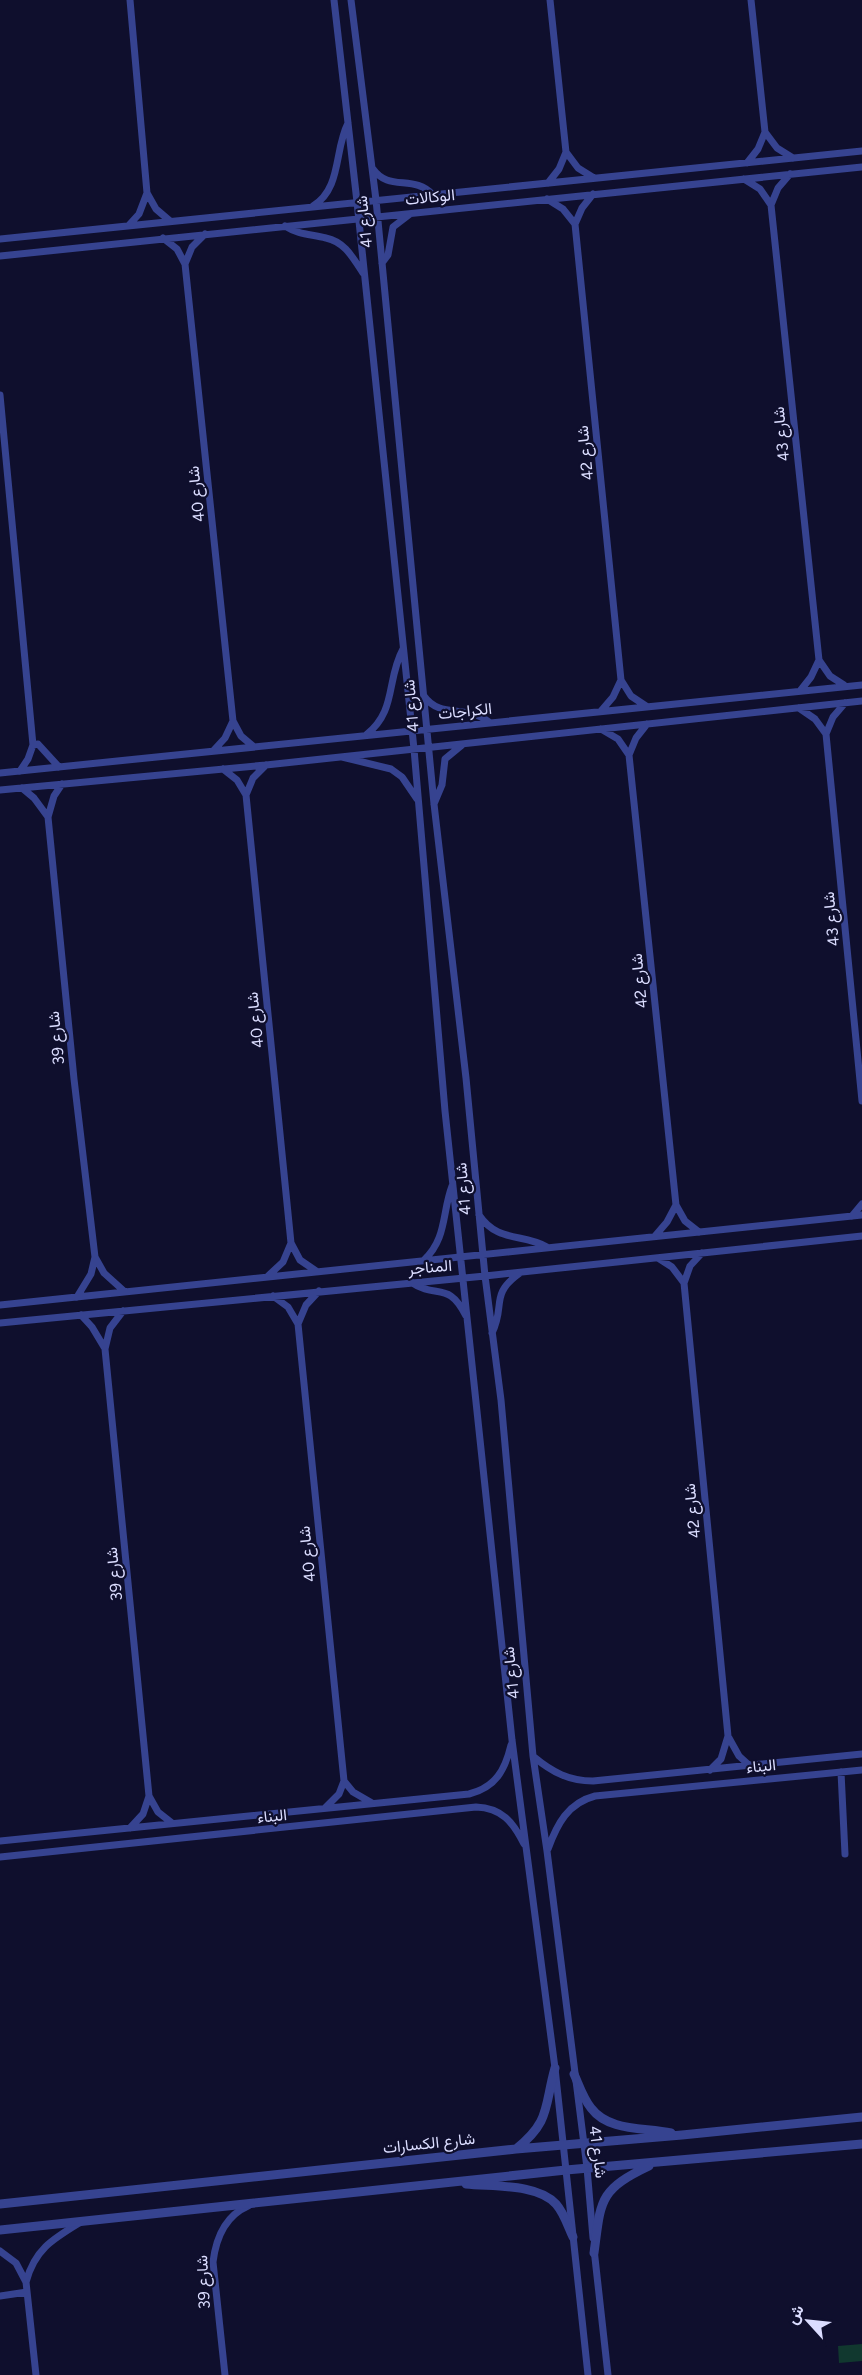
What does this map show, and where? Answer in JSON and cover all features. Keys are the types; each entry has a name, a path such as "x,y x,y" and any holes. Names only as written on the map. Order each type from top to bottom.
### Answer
{"street":[{"path":"130,0 147,193 156,209 170,221"},
{"name":"شارع 41","path":"334,0 414,749 453,1183 512,1740 555,2068 588,2375"},
{"name":"شارع 41","path":"351,0 376,200 434,804 466,1078 485,1276 501,1400 533,1756 548,1851 584,2143 608,2375"},
{"path":"548,183 559,169 566,152 550,0"},
{"path":"747,163 758,149 765,132 750,0"},
{"path":"311,207 326,194 333,181 341,140 348,123"},
{"path":"765,132 777,148 793,158"},
{"name":"الوكالات","path":"4,238 862,151"},
{"path":"566,152 578,168 594,178"},
{"path":"371,167 385,180 417,184 433,195"},
{"name":"الوكالات","path":"1,257 163,238 862,167"},
{"path":"771,205 778,188 790,174"},
{"path":"744,179 760,189 771,205"},
{"path":"129,226 139,214 147,193"},
{"path":"547,199 563,209 575,224 582,208 593,194"},
{"name":"شارع 43","path":"771,205 819,660"},
{"path":"382,263 388,255 393,228 413,212"},
{"name":"شارع 42","path":"575,224 621,680"},
{"path":"285,226 301,234 324,237 337,242 348,251 365,275"},
{"path":"0,231 4,238"},
{"path":"185,264 192,247 205,234"},
{"path":"163,238 177,249 185,264"},
{"name":"شارع 40","path":"185,264 233,721"},
{"path":"0,395 33,745 20,771"},
{"path":"365,736 376,726 387,710 395,667 403,649"},
{"path":"819,660 830,676 846,686"},
{"path":"800,691 812,677 819,660"},
{"path":"621,680 631,696 647,706"},
{"path":"601,711 613,697 621,680"},
{"name":"الكراجات","path":"0,773 862,685"},
{"path":"424,696 437,708 471,712 489,722"},
{"name":"الكراجات","path":"0,790 266,765 862,701"},
{"path":"826,734 833,717 845,703"},
{"path":"799,708 815,719 826,734"},
{"path":"233,721 241,736 255,747"},
{"path":"212,752 225,738 233,721"},
{"path":"629,755 636,738 647,724"},
{"path":"601,729 618,739 629,755"},
{"name":"شارع 43","path":"826,734 862,1101"},
{"path":"33,745 38,744 59,767"},
{"path":"434,804 442,785 445,759 464,744"},
{"name":"شارع 42","path":"629,755 676,1205"},
{"path":"340,756 355,762 378,764 391,769 402,777 419,801"},
{"path":"246,795 253,778 266,765"},
{"path":"224,769 237,780 246,795"},
{"name":"شارع 39","path":"62,784 54,796 48,817 74,1079 95,1257 104,1273 125,1292"},
{"path":"22,788 34,798 48,817"},
{"name":"شارع 40","path":"246,795 291,1243"},
{"name":"المناجر","path":"423,1261 434,1250 441,1237 453,1183"},
{"path":"852,1216 862,1204"},
{"path":"676,1205 685,1221 699,1232"},
{"path":"655,1236 667,1222 676,1205"},
{"name":"المناجر","path":"479,1214 484,1222 499,1234 529,1239 547,1247"},
{"name":"المناجر","path":"0,1305 862,1215"},
{"name":"المناجر","path":"0,1323 320,1290 485,1276 862,1236"},
{"path":"853,1237 862,1242"},
{"path":"291,1243 300,1260 316,1271"},
{"path":"268,1276 283,1262 291,1243"},
{"path":"684,1283 690,1266 702,1253"},
{"name":"شارع 39","path":"77,1297 87,1282 95,1257"},
{"path":"656,1257 672,1268 684,1283"},
{"path":"492,1333 497,1321 501,1290 506,1283 522,1272"},
{"path":"411,1282 428,1290 450,1294 458,1300 468,1320"},
{"name":"شارع 42","path":"684,1283 728,1736 721,1759 710,1770"},
{"path":"298,1324 306,1305 320,1290"},
{"path":"272,1295 288,1307 298,1324"},
{"name":"شارع 39","path":"123,1311 110,1328 105,1349 149,1796"},
{"name":"شارع 39","path":"81,1315 97,1334 105,1349"},
{"name":"شارع 40","path":"298,1324 344,1781"},
{"name":"شارع 42","path":"728,1736 739,1756 750,1766"},
{"name":"البناء","path":"0,1841 470,1794 483,1790 495,1781 504,1769 512,1740"},
{"name":"البناء","path":"533,1756 562,1776 585,1781 862,1754"},
{"name":"البناء","path":"548,1851 562,1819 573,1807 586,1799 862,1770"},
{"path":"841,1772 845,1854"},
{"path":"325,1808 335,1799 344,1781 353,1792 372,1803"},
{"path":"149,1796 158,1812 173,1823"},
{"path":"129,1828 143,1814 149,1796"},
{"name":"البناء","path":"0,1857 476,1807 497,1811 509,1820 526,1849"},
{"path":"516,2149 534,2134 543,2119 555,2068"},
{"path":"574,2074 591,2109 605,2121 682,2135"},
{"name":"شارع الكسارات","path":"0,2204 516,2149 682,2135 862,2116"},
{"path":"0,2230 566,2170 862,2144"},
{"path":"594,2253 599,2214 608,2192 625,2178 656,2163"},
{"path":"449,2182 531,2190 543,2194 554,2202 562,2213 573,2237"},
{"name":"شارع 39","path":"225,2375 213,2262 215,2247 220,2232 229,2220 240,2209 253,2203"},
{"path":"26,2282 36,2257 45,2246 81,2222"},
{"path":"0,2251 16,2263 26,2282 36,2375"},
{"path":"0,2296 27,2292"}],"green space":[{"path":"862,2344 862,2361 839,2363 838,2346"}]}
